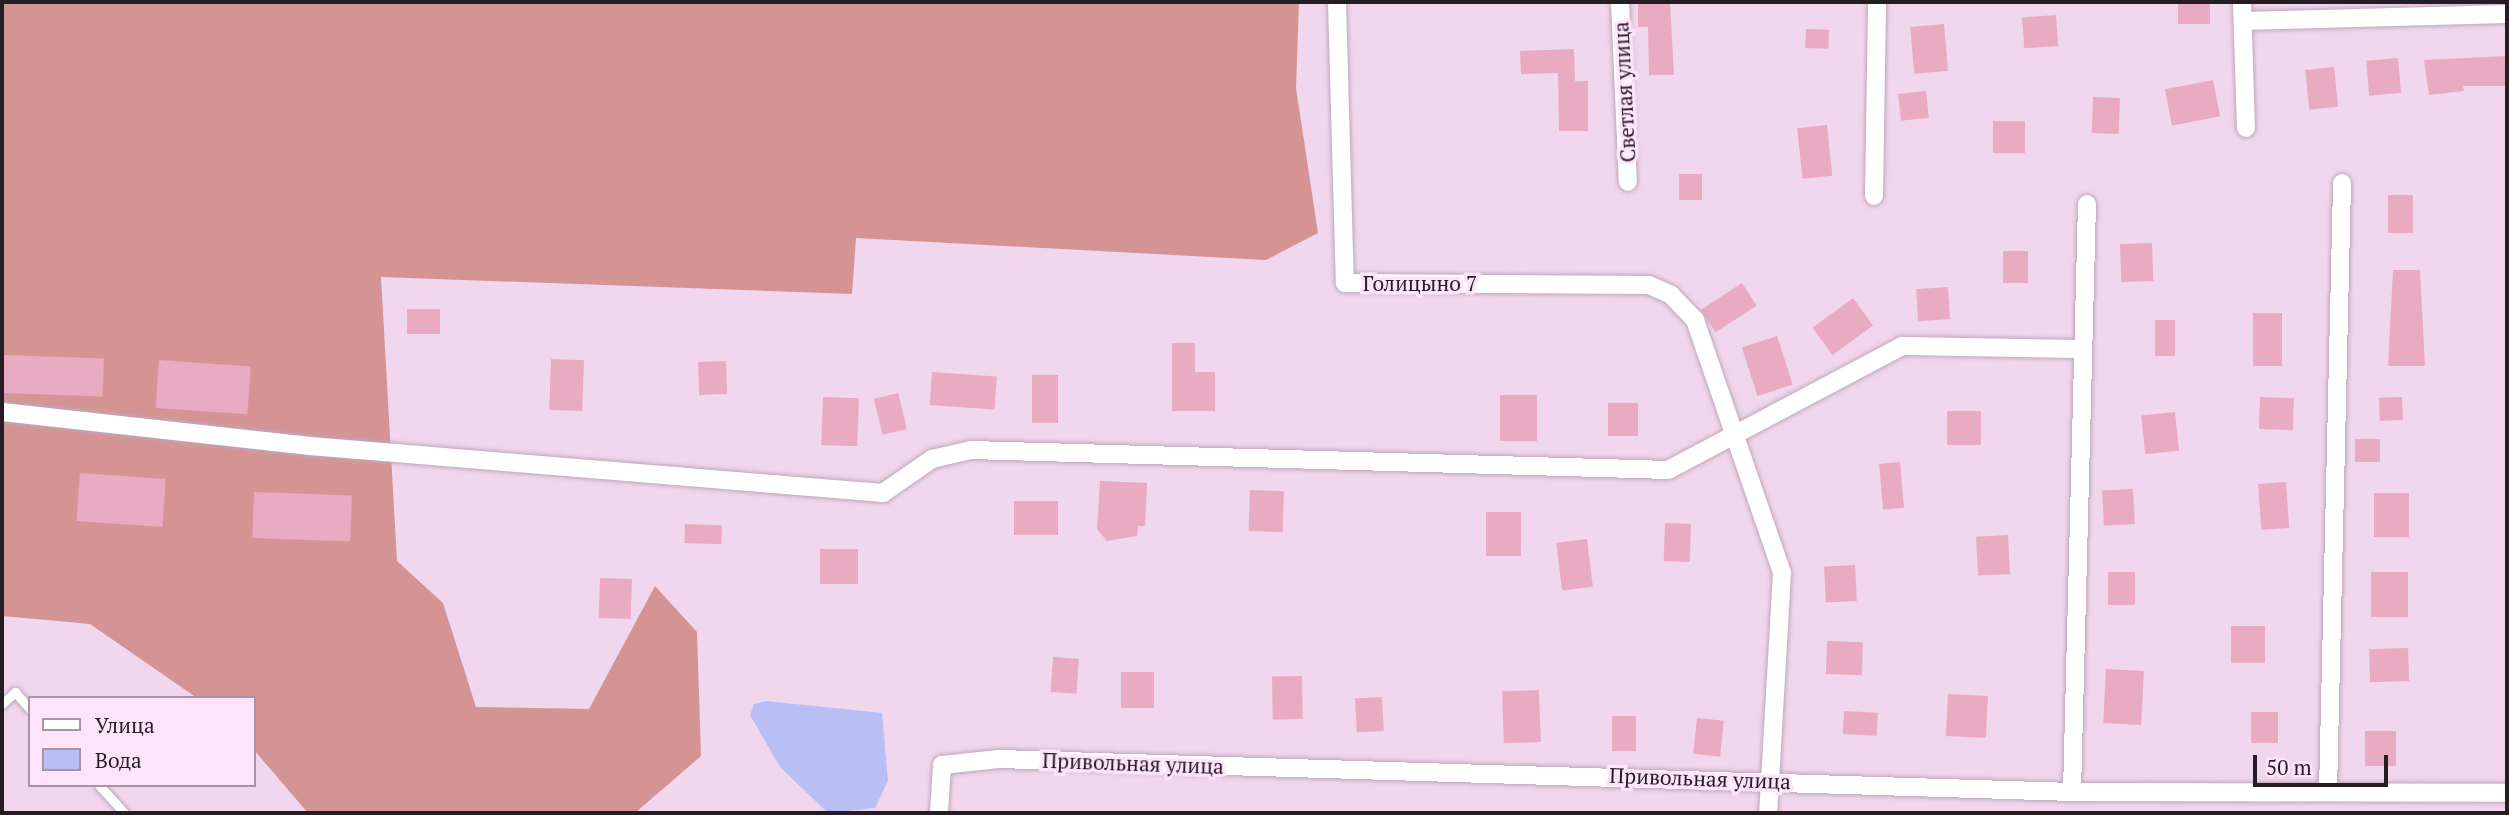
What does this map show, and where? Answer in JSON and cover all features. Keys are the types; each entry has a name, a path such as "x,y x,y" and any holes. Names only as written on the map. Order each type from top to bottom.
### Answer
{"street":[{"name":"Голицыно 7","path":"1337,2 1345,282 1649,285 1671,295 1695,320 1735,435"},
{"name":"Светлая улица","path":"1620,2 1628,182"},
{"path":"1874,196 1877,2"},
{"path":"2242,2 2246,128"},
{"path":"2243,22 2507,14"},
{"path":"2328,792 2342,183"},
{"path":"2071,792 2087,204"},
{"path":"2,412 310,446 883,493 932,459 971,450 1668,470 1902,346 2082,349"},
{"path":"1735,435 1782,573 1768,813"},
{"name":"Привольная улица","path":"939,813 942,765 999,759 1770,780 2071,792 2507,793"}],"lane":[{"path":"2,704 15,692 28,707"},
{"path":"101,787 124,813"}],"shaded area":[{"path":"2,2 1299,2 1296,88 1318,233 1266,260 856,238 852,294 381,277 397,561 443,603 476,707 589,709 655,586 697,632 701,756 635,813 308,813 256,752 256,696 194,696 90,624 2,616"}],"water":[{"path":"766,701 882,713 888,781 875,808 828,813 780,767 750,715 754,704"}],"building":[{"path":"2178,2 2210,2 2210,24 2178,24"},
{"path":"1670,3 1674,75 1649,75 1648,27 1638,27 1638,4"},
{"path":"2056,15 2058,46 2024,48 2022,17"},
{"path":"1944,24 1948,71 1914,74 1910,27"},
{"path":"1806,29 1829,30 1828,49 1805,48"},
{"path":"1574,49 1575,81 1588,81 1588,131 1559,131 1558,73 1521,74 1520,51"},
{"path":"2507,56 2507,86 2463,86 2464,91 2429,95 2424,60"},
{"path":"2398,58 2401,93 2369,96 2366,61"},
{"path":"2334,67 2338,107 2309,110 2305,70"},
{"path":"2213,80 2220,116 2172,126 2165,89"},
{"path":"1926,91 1929,118 1901,121 1898,94"},
{"path":"2093,97 2120,98 2119,134 2092,133"},
{"path":"1993,121 2025,121 2025,153 1993,153"},
{"path":"1827,125 1832,176 1802,179 1797,128"},
{"path":"1679,174 1702,174 1702,200 1679,200"},
{"path":"2388,195 2413,195 2413,233 2388,233"},
{"path":"2152,243 2153,281 2121,282 2120,244"},
{"path":"2003,251 2028,251 2028,283 2003,283"},
{"path":"2393,270 2420,270 2425,366 2388,366"},
{"path":"1742,283 1757,306 1716,332 1701,310"},
{"path":"1948,287 1950,319 1918,321 1916,289"},
{"path":"1853,298 1873,326 1833,355 1813,327"},
{"path":"407,309 440,309 440,334 407,334"},
{"path":"2253,313 2282,313 2282,366 2253,366"},
{"path":"2155,320 2175,320 2175,356 2155,356"},
{"path":"1777,336 1793,385 1758,396 1742,347"},
{"path":"1172,343 1195,343 1195,372 1215,372 1215,411 1172,411"},
{"path":"4,355 104,358 103,396 3,393"},
{"path":"551,359 584,360 582,411 549,410"},
{"path":"159,360 251,366 247,414 156,408"},
{"path":"726,361 727,394 699,395 698,362"},
{"path":"932,372 997,377 995,409 930,405"},
{"path":"1032,375 1058,375 1058,423 1032,423"},
{"path":"898,393 907,429 883,435 874,399"},
{"path":"1500,395 1537,395 1537,441 1500,441"},
{"path":"823,397 859,398 857,446 821,445"},
{"path":"2260,397 2294,398 2293,430 2259,429"},
{"path":"2402,397 2403,420 2380,421 2379,398"},
{"path":"1608,403 1638,403 1638,436 1608,436"},
{"path":"1947,411 1981,411 1981,445 1947,445"},
{"path":"2175,412 2179,451 2145,454 2141,416"},
{"path":"2355,439 2380,439 2380,462 2355,462"},
{"path":"1900,462 1904,508 1883,510 1879,464"},
{"path":"80,473 166,479 162,527 77,521"},
{"path":"1100,481 1147,483 1145,526 1138,526 1137,536 1107,541 1097,529"},
{"path":"2286,482 2289,528 2261,530 2258,484"},
{"path":"2133,489 2135,524 2104,526 2102,491"},
{"path":"1250,490 1284,491 1283,532 1249,531"},
{"path":"254,492 352,495 350,541 252,538"},
{"path":"2374,493 2409,493 2409,537 2374,537"},
{"path":"1014,501 1058,501 1058,535 1014,535"},
{"path":"1486,512 1521,512 1521,556 1486,556"},
{"path":"1665,523 1691,524 1690,562 1664,561"},
{"path":"685,524 722,525 721,544 684,543"},
{"path":"2008,535 2010,574 1978,576 1976,537"},
{"path":"1587,539 1593,587 1562,590 1556,543"},
{"path":"820,549 858,549 858,584 820,584"},
{"path":"1855,565 1857,601 1826,603 1824,567"},
{"path":"2108,572 2135,572 2135,605 2108,605"},
{"path":"2371,572 2408,572 2408,617 2371,617"},
{"path":"600,578 632,579 631,619 599,618"},
{"path":"2231,626 2265,626 2265,663 2231,663"},
{"path":"1827,641 1863,642 1862,675 1826,674"},
{"path":"2408,648 2409,681 2370,682 2369,649"},
{"path":"1053,657 1079,659 1076,694 1051,692"},
{"path":"2106,669 2144,671 2141,725 2103,723"},
{"path":"1121,672 1154,672 1154,708 1121,708"},
{"path":"1302,676 1303,719 1273,720 1272,677"},
{"path":"1539,690 1541,742 1504,743 1502,691"},
{"path":"1948,694 1988,696 1986,738 1946,736"},
{"path":"1382,697 1384,731 1357,732 1355,698"},
{"path":"1844,711 1878,713 1877,736 1843,734"},
{"path":"2251,712 2278,712 2278,743 2251,743"},
{"path":"1612,716 1636,716 1636,751 1612,751"},
{"path":"1697,718 1724,721 1720,757 1693,754"},
{"path":"2365,731 2396,731 2396,766 2365,766"}]}
